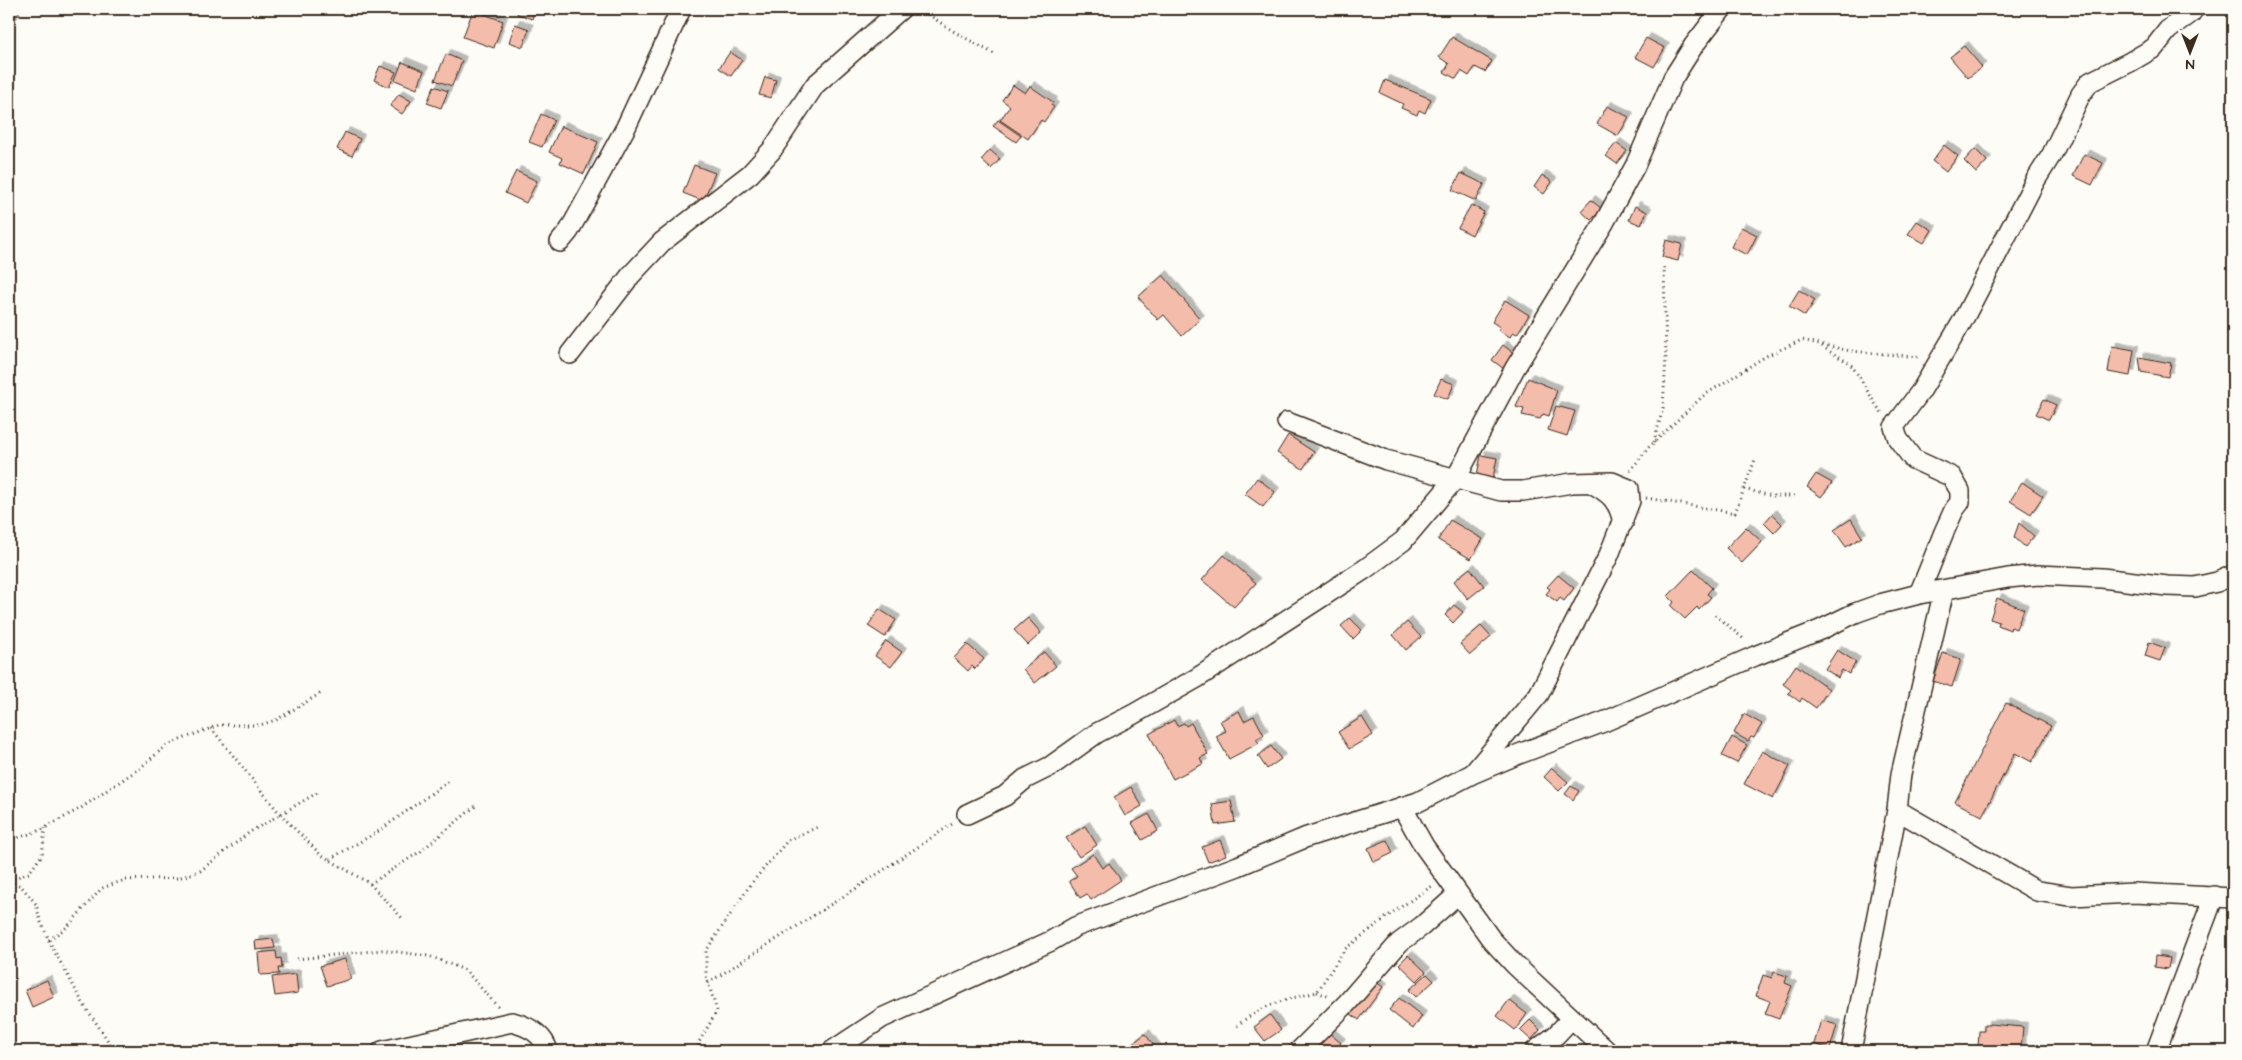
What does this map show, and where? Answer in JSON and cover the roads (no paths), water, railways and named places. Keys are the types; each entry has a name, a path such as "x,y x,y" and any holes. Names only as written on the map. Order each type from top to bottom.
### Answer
{"street":[{"path":"560,242 569,231 626,127 681,9"},
{"path":"570,354 631,275 662,242 750,174 772,150 815,85 901,9"},
{"path":"967,814 1005,796 1025,779 1051,766 1097,733 1197,678 1365,569 1403,542 1456,478 1515,368 1604,223 1634,166 1674,78 1694,45 1722,9"},
{"path":"1919,594 1944,532 1954,510 1960,502 1960,491 1952,477 1913,459 1898,439 1894,427 1921,391 1962,322 2035,181 2052,154 2081,94 2090,82 2154,48 2168,30 2194,9"},
{"path":"1288,422 1386,460 1501,491 1523,491 1572,483 1612,482 1625,490 1622,523 1609,555 1539,694 1472,774"},
{"path":"1591,483 1604,490 1620,507 1622,523"},
{"path":"832,1051 882,1018 1051,941 1075,927 1238,866 1308,837 1437,794 1472,774 1572,732 1606,721 1820,630 1855,612 1919,594 2008,578 2038,575 2102,578 2168,586 2195,587 2218,582 2233,575"},
{"path":"1851,1051 1897,810 1901,774 1944,590"},
{"path":"1402,807 1424,846 1458,894 1509,959 1571,1019 1608,1051"},
{"path":"1897,810 2037,891 2071,896 2134,893 2233,898"},
{"path":"1299,1051 1347,1002 1399,943 1422,926 1458,894"},
{"path":"2156,1051 2214,896"},
{"path":"1535,1051 1556,1035 1571,1019"},
{"path":"382,1051 512,1022 531,1027 548,1051"}]}
